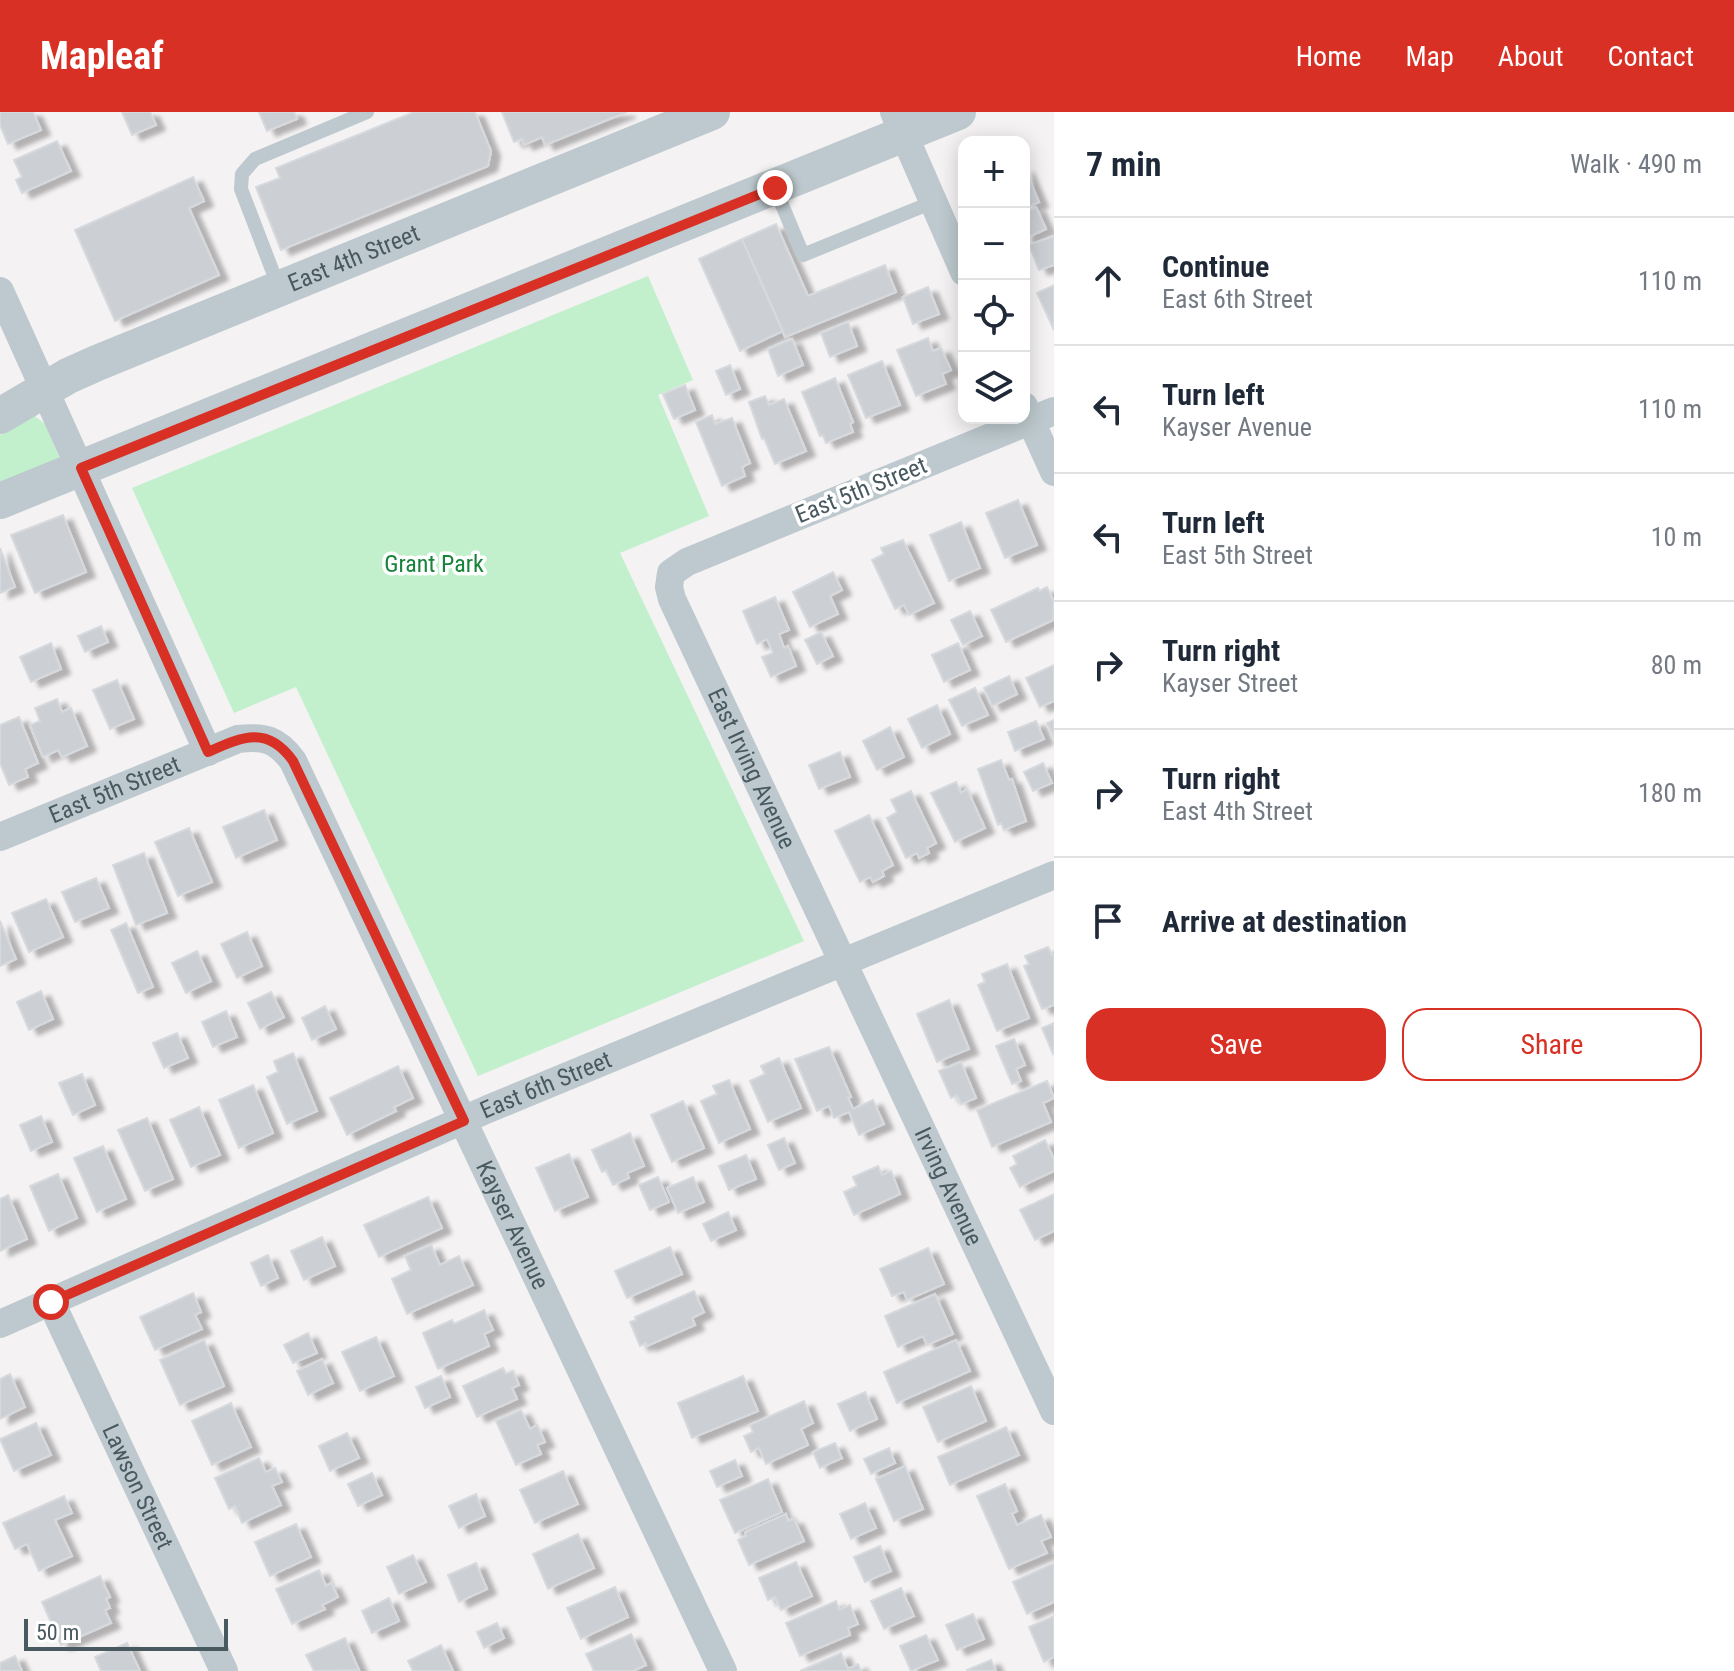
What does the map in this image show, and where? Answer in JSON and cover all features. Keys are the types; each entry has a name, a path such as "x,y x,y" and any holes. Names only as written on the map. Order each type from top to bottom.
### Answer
{"street":[{"name":"East 4th Street","path":"0,416 97,363 712,112"},
{"path":"0,501 775,188 899,123 958,112"},
{"path":"899,123 958,258"},
{"path":"0,291 7,325 44,391 81,468 208,752"},
{"path":"1036,412 1054,472"},
{"name":"East 5th Street","path":"671,573 715,549 1036,412"},
{"name":"East Irving Avenue","path":"671,573 669,587 672,599 843,962"},
{"name":"East 5th Street","path":"0,837 238,739 266,738 276,742"},
{"name":"Kayser Avenue","path":"276,742 293,761 723,1671"},
{"name":"East 6th Street","path":"0,1324 464,1121 1054,875"},
{"name":"Irving Avenue","path":"843,962 1054,1411"},
{"name":"Lawson Street","path":"51,1302 224,1671"}],"lane":[{"path":"279,289 241,189 242,174 255,159 266,153 367,112"},
{"path":"775,188 803,255 933,202"}],"green space":[{"name":"Grant Park","path":"648,276 693,380 658,395 709,516 620,553 804,941 478,1076 296,687 234,713 132,488"},
{"path":"35,416 45,424 60,459 0,487 0,435"}],"building":[{"path":"0,112 33,112 41,130 8,144 0,125"},
{"path":"122,112 150,112 156,125 132,135"},
{"path":"259,112 294,112 297,119 267,131"},
{"path":"414,112 475,112 491,151 488,166 281,250 256,187 280,178 276,168"},
{"path":"502,112 627,112 545,145 542,137 524,145 522,139 514,142"},
{"path":"57,141 71,171 22,193 16,180 22,177 14,160"},
{"path":"193,177 204,201 189,208 219,275 115,321 75,230"},
{"path":"1030,181 1039,202 1030,206"},
{"path":"1036,207 1046,229 1030,236 1030,210"},
{"path":"776,224 808,296 885,265 896,292 785,337 742,239"},
{"path":"1054,236 1054,265 1039,270 1030,245"},
{"path":"742,239 783,331 740,351 699,259"},
{"path":"1054,285 1054,330 1037,293"},
{"path":"928,287 939,314 913,324 903,297"},
{"path":"848,322 857,346 830,357 821,333"},
{"path":"928,338 933,351 941,348 951,370 942,374 946,384 916,396 897,350"},
{"path":"792,339 803,365 778,376 768,349"},
{"path":"882,361 900,405 866,418 848,375"},
{"path":"730,365 740,389 726,395 716,371"},
{"path":"835,378 853,422 850,424 853,432 826,443 823,435 820,436 802,392"},
{"path":"685,385 695,410 674,419 663,394"},
{"path":"765,396 769,405 784,399 806,451 775,464 749,402"},
{"path":"712,415 715,424 732,418 750,463 742,467 745,476 722,486 696,422"},
{"path":"1018,500 1037,545 1005,558 986,513"},
{"path":"63,515 86,572 35,593 11,535"},
{"path":"961,522 980,568 949,581 930,535"},
{"path":"903,540 934,603 909,615 904,605 895,609 872,560 884,554 881,548"},
{"path":"0,548 15,587 0,593"},
{"path":"833,572 842,590 830,596 838,614 810,627 793,592"},
{"path":"1047,587 1054,602 1053,620 1006,642 991,610 1038,588 1039,591"},
{"path":"775,597 789,630 779,634 796,666 771,677 762,657 773,653 767,639 757,644 743,611"},
{"path":"970,611 982,636 963,645 951,620"},
{"path":"101,626 108,642 85,652 78,636"},
{"path":"821,632 833,656 817,664 805,640"},
{"path":"51,643 61,669 31,682 20,657"},
{"path":"958,643 970,670 944,682 932,655"},
{"path":"1054,665 1054,701 1040,707 1026,678"},
{"path":"1009,676 1017,694 992,706 984,688"},
{"path":"117,680 134,719 110,729 93,690"},
{"path":"975,688 988,715 962,726 949,700"},
{"path":"57,699 62,712 71,708 87,746 62,757 58,750 43,757 30,725 40,721 35,708"},
{"path":"937,705 950,734 922,748 908,719"},
{"path":"19,717 38,763 25,769 28,777 9,785 0,763 0,725"},
{"path":"1054,720 1054,738 1047,723"},
{"path":"1036,721 1044,739 1015,751 1008,732"},
{"path":"890,727 904,757 877,770 863,741"},
{"path":"840,752 850,777 819,789 809,765"},
{"path":"1001,760 1009,780 1012,779 1026,821 1004,830 1001,823 998,825 978,769"},
{"path":"1043,763 1052,783 1033,791 1024,772"},
{"path":"956,782 961,793 967,789 985,828 955,842 931,793"},
{"path":"911,791 936,843 927,848 929,853 919,858 917,853 906,858 887,818 897,812 891,800"},
{"path":"264,810 277,840 236,858 223,827"},
{"path":"869,815 893,865 882,871 884,876 873,882 870,877 860,882 835,831"},
{"path":"189,828 212,882 178,896 155,842"},
{"path":"144,853 167,913 136,925 113,865"},
{"path":"96,878 109,908 75,922 62,892"},
{"path":"46,899 63,937 29,952 12,913"},
{"path":"0,921 16,959 0,966"},
{"path":"126,923 153,987 138,993 111,930"},
{"path":"247,932 262,966 237,978 221,944"},
{"path":"1048,947 1054,954 1054,1005 1042,1009 1024,966 1029,964 1025,956"},
{"path":"197,951 211,981 186,993 172,963"},
{"path":"1007,964 1029,1018 997,1031 978,985 985,982 982,974"},
{"path":"41,991 53,1019 29,1030 17,1002"},
{"path":"271,992 284,1017 260,1029 248,1003"},
{"path":"949,1000 969,1049 937,1062 917,1014"},
{"path":"325,1006 336,1029 312,1040 302,1018"},
{"path":"226,1011 237,1037 213,1047 202,1022"},
{"path":"1054,1023 1054,1053 1053,1054 1042,1028"},
{"path":"177,1033 188,1058 164,1068 153,1043"},
{"path":"1014,1039 1025,1065 1016,1069 1021,1081 1012,1084 996,1046"},
{"path":"829,1047 851,1097 848,1098 853,1109 873,1100 884,1124 859,1135 849,1112 834,1118 829,1106 817,1111 795,1059"},
{"path":"293,1053 317,1111 287,1124 267,1077 278,1072 274,1061"},
{"path":"779,1058 801,1108 768,1122 750,1081 765,1074 761,1066"},
{"path":"961,1062 976,1098 961,1104 957,1095 951,1098 939,1071"},
{"path":"398,1066 413,1098 394,1107 396,1111 347,1135 330,1098"},
{"path":"82,1074 95,1105 73,1115 59,1083"},
{"path":"729,1080 750,1129 719,1143 701,1101 717,1094 713,1086"},
{"path":"1047,1081 1054,1098 1043,1103 1051,1122 992,1147 977,1110"},
{"path":"253,1085 273,1133 239,1148 219,1100"},
{"path":"683,1101 704,1148 672,1162 651,1115"},
{"path":"199,1107 220,1155 191,1167 170,1120"},
{"path":"41,1116 52,1142 31,1151 20,1125"},
{"path":"147,1118 173,1179 145,1191 118,1130"},
{"path":"630,1133 644,1166 627,1173 629,1178 613,1185 606,1170 602,1172 592,1150"},
{"path":"784,1138 795,1163 779,1170 768,1145"},
{"path":"1045,1140 1054,1159 1054,1171 1020,1187 1010,1168 1017,1164 1013,1156"},
{"path":"103,1146 126,1199 97,1212 74,1158"},
{"path":"569,1154 588,1197 555,1211 536,1168"},
{"path":"746,1155 756,1179 729,1190 719,1166"},
{"path":"878,1166 882,1175 891,1171 900,1194 854,1215 844,1192 857,1186 853,1177"},
{"path":"58,1174 77,1218 49,1231 30,1186"},
{"path":"658,1177 669,1202 650,1210 639,1185"},
{"path":"693,1177 704,1202 678,1213 667,1188"},
{"path":"1054,1194 1054,1231 1035,1240 1020,1210"},
{"path":"8,1195 27,1239 0,1251 0,1199"},
{"path":"428,1197 442,1228 379,1257 364,1225"},
{"path":"728,1212 736,1230 711,1241 703,1224"},
{"path":"322,1237 335,1266 304,1280 291,1251"},
{"path":"431,1245 440,1265 459,1256 473,1285 407,1314 392,1279 411,1270 405,1256"},
{"path":"670,1247 682,1274 627,1298 615,1271"},
{"path":"928,1248 944,1284 907,1300 904,1292 892,1296 880,1269"},
{"path":"268,1255 278,1278 261,1286 251,1263"},
{"path":"694,1291 704,1312 692,1318 695,1325 647,1346 646,1343 640,1346 630,1322"},
{"path":"193,1293 201,1312 195,1315 202,1329 155,1350 140,1317"},
{"path":"935,1294 953,1334 927,1345 923,1336 898,1347 885,1316"},
{"path":"484,1310 493,1330 484,1334 489,1346 438,1369 423,1333 452,1320 454,1324"},
{"path":"308,1333 317,1353 293,1363 284,1345"},
{"path":"376,1337 394,1376 360,1391 342,1352"},
{"path":"204,1340 224,1386 180,1405 160,1360"},
{"path":"956,1340 970,1371 897,1403 884,1372"},
{"path":"322,1359 333,1383 308,1395 297,1371"},
{"path":"503,1368 506,1374 513,1371 519,1385 512,1388 517,1399 477,1417 463,1386"},
{"path":"10,1374 25,1407 0,1419 0,1379"},
{"path":"441,1376 450,1397 425,1408 416,1387"},
{"path":"743,1376 758,1411 692,1438 678,1403"},
{"path":"971,1386 986,1421 938,1442 923,1407"},
{"path":"865,1392 877,1419 850,1431 838,1404"},
{"path":"804,1401 813,1423 801,1429 808,1445 766,1464 759,1448 751,1452 744,1436 753,1432 750,1425"},
{"path":"231,1403 251,1447 212,1465 192,1421"},
{"path":"521,1410 530,1429 537,1425 545,1442 537,1445 541,1454 516,1465 496,1421"},
{"path":"36,1423 51,1455 14,1471 0,1439"},
{"path":"1006,1427 1019,1455 950,1485 938,1457"},
{"path":"347,1433 359,1458 330,1471 319,1446"},
{"path":"835,1443 842,1458 820,1468 813,1452"},
{"path":"889,1448 895,1463 871,1474 864,1459"},
{"path":"259,1458 266,1472 275,1468 282,1482 272,1486 281,1505 242,1523 235,1506 229,1509 215,1478"},
{"path":"735,1460 742,1476 717,1487 710,1471"},
{"path":"905,1466 923,1509 894,1521 876,1479"},
{"path":"563,1471 578,1504 535,1523 520,1490"},
{"path":"372,1473 382,1495 358,1506 348,1484"},
{"path":"768,1479 782,1512 735,1533 720,1500"},
{"path":"1005,1484 1017,1511 1012,1514 1017,1525 1041,1515 1051,1537 1041,1541 1047,1553 1009,1569 977,1496"},
{"path":"476,1494 485,1516 459,1528 449,1506"},
{"path":"64,1496 72,1513 55,1520 72,1556 39,1571 27,1544 15,1549 3,1523"},
{"path":"865,1503 876,1528 851,1539 840,1514"},
{"path":"786,1514 788,1521 794,1519 804,1541 749,1565 738,1540 746,1536 745,1532"},
{"path":"296,1524 311,1557 270,1576 255,1542"},
{"path":"578,1534 594,1568 548,1589 533,1554"},
{"path":"880,1546 891,1571 865,1582 854,1557"},
{"path":"413,1555 426,1582 399,1594 387,1567"},
{"path":"796,1562 812,1596 781,1610 775,1597 768,1600 759,1578"},
{"path":"476,1563 487,1589 459,1602 448,1575"},
{"path":"1054,1563 1054,1602 1027,1614 1013,1582"},
{"path":"319,1570 326,1586 331,1583 338,1597 322,1605 325,1609 292,1624 276,1589"},
{"path":"100,1576 110,1597 106,1599 110,1608 105,1610 111,1623 61,1645 42,1602"},
{"path":"615,1587 628,1617 581,1639 567,1608"},
{"path":"901,1588 914,1616 884,1629 871,1601"},
{"path":"389,1598 399,1621 372,1633 362,1611"},
{"path":"836,1601 839,1610 850,1605 858,1624 848,1628 850,1635 800,1656 786,1623"},
{"path":"973,1614 984,1639 957,1650 946,1625"},
{"path":"1054,1616 1054,1657 1044,1662 1029,1627"},
{"path":"497,1623 504,1638 484,1648 477,1632"},
{"path":"631,1634 646,1665 633,1671 594,1671 586,1654"},
{"path":"926,1635 938,1660 911,1671 900,1646"},
{"path":"345,1638 359,1670 314,1671 306,1655"},
{"path":"127,1643 140,1671 101,1671 95,1657"},
{"path":"441,1645 453,1671 413,1671 408,1661"},
{"path":"841,1653 848,1669 858,1664 861,1671 800,1671"},
{"path":"15,1656 22,1671 0,1671 0,1663"},
{"path":"991,1660 996,1671 967,1671 967,1670"}],"route":[{"path":"51,1302 464,1121 293,761 285,749 266,738 238,739 208,752 81,468 775,188"}]}
